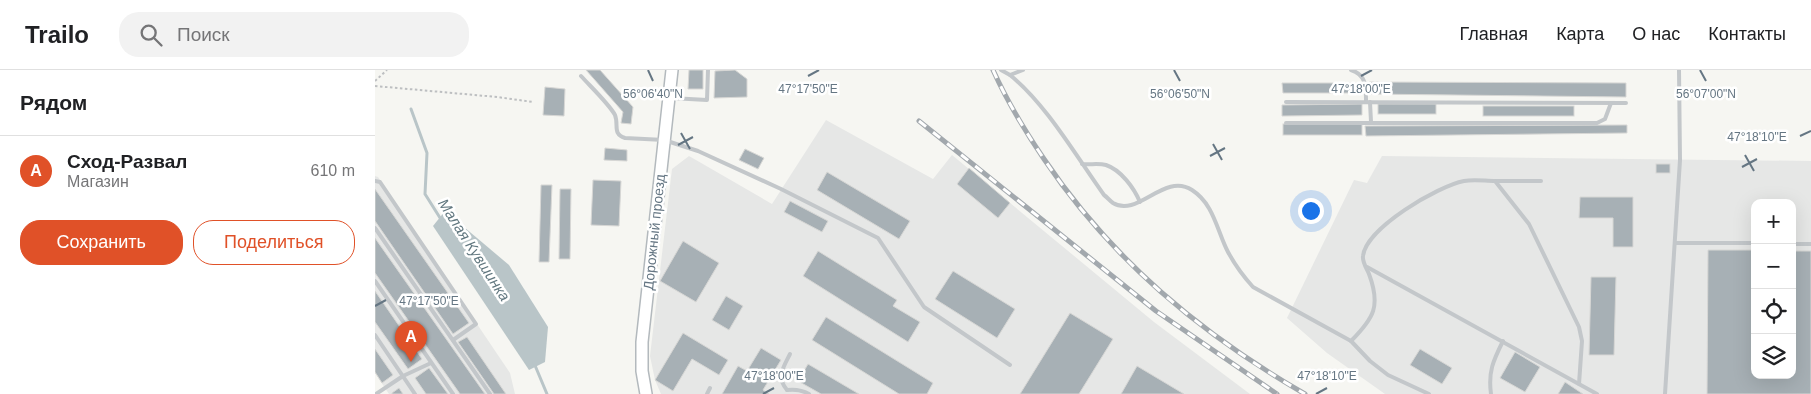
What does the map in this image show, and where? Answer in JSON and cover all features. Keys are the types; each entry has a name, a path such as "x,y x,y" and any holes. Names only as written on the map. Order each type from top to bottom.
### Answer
{"street":[{"name":"Дорожный проезд","path":"646,394 642,371 642,342 672,70"}],"lane":[{"path":"669,98 707,100 708,70"},
{"path":"1001,70 1024,87 1039,103 1104,195 1113,203 1124,206 1140,202 1164,189 1177,186 1191,189 1202,199 1213,215 1228,251 1241,273 1253,287 1351,341 1370,361 1388,375 1429,394"},
{"path":"1009,75 1023,70"},
{"path":"1351,70 1363,78 1366,84 1371,122"},
{"path":"1665,394 1681,160 1679,70"},
{"path":"581,76 614,114 617,134 620,136 625,138 664,140 698,150 878,238 924,307 1010,365"},
{"path":"1286,102 1626,103"},
{"path":"1287,123 1597,123 1605,119 1611,103"},
{"path":"1082,164 1107,165 1131,186 1140,202"},
{"path":"1351,341 1365,327 1374,313 1376,300 1373,283 1363,256 1368,242 1389,221 1421,200 1453,184 1465,181 1541,181"},
{"path":"1495,181 1529,224 1579,327 1582,341 1579,384"},
{"path":"375,182 379,182 476,324 453,340"},
{"path":"375,228 491,394"},
{"path":"1675,242 1751,244"},
{"path":"1796,244 1811,244"},
{"path":"1367,267 1597,394"},
{"path":"375,281 453,394"},
{"path":"375,335 415,394"},
{"path":"1491,394 1489,381 1491,368 1503,342"},
{"path":"790,354 781,371 782,385 786,392 794,389 809,394"},
{"path":"376,394 403,376 431,363"},
{"path":"707,394 710,388"},
{"path":"383,389 386,394"}],"path":[{"path":"375,81 387,70"},
{"path":"375,86 533,102"}],"shaded area":[{"path":"826,120 933,179 952,155 1154,322 1250,394 661,394 655,380 650,356 672,169 689,156 772,204"},
{"path":"1382,156 1811,161 1811,394 1385,394 1327,353 1287,318 1354,180 1367,183"},
{"path":"375,176 378,177 510,373 515,394 389,394 375,373"}],"water":[{"path":"445,211 509,265 548,327 545,362 529,370 433,226"}],"building":[{"path":"586,70 600,70 633,107 631,124 621,123 623,112"},
{"path":"689,70 703,70 703,89 688,89"},
{"path":"735,70 747,79 747,97 714,98 715,71"},
{"path":"1369,82 1626,83 1626,97 1368,94"},
{"path":"1282,83 1362,83 1362,93 1283,93"},
{"path":"545,87 565,89 564,116 543,115"},
{"path":"1362,104 1362,115 1282,116 1282,105"},
{"path":"1378,104 1436,104 1436,114 1378,114"},
{"path":"1483,106 1574,106 1574,116 1483,116"},
{"path":"1283,124 1362,124 1362,135 1283,135"},
{"path":"1627,125 1627,133 1366,136 1365,126"},
{"path":"605,148 627,150 627,161 604,160"},
{"path":"745,149 764,158 758,169 739,160"},
{"path":"1656,164 1670,164 1670,173 1656,173"},
{"path":"969,168 1010,203 998,218 957,184"},
{"path":"827,172 910,221 899,239 817,190"},
{"path":"593,180 621,181 619,226 591,225"},
{"path":"541,185 552,185 549,262 539,262"},
{"path":"375,189 469,323 453,334 375,221"},
{"path":"560,189 571,189 570,259 559,259"},
{"path":"1580,197 1633,197 1633,247 1613,247 1613,218 1579,218"},
{"path":"790,201 828,221 822,232 784,212"},
{"path":"375,238 485,394 460,394 375,273"},
{"path":"683,241 719,263 696,302 660,281"},
{"path":"1708,250 1751,250 1751,379 1796,379 1796,251 1811,251 1811,394 1707,394"},
{"path":"818,251 897,300 893,306 920,322 908,342 803,276"},
{"path":"953,271 1015,309 997,338 935,299"},
{"path":"1591,277 1616,277 1614,355 1589,355"},
{"path":"375,291 422,359 408,369 375,322"},
{"path":"726,296 743,306 729,330 712,320"},
{"path":"1070,313 1113,339 1079,394 1020,394"},
{"path":"826,317 933,383 927,394 899,394 812,340"},
{"path":"683,333 728,360 719,375 692,359 673,391 655,380"},
{"path":"467,337 506,394 494,394 458,342"},
{"path":"761,348 781,360 763,390 769,394 722,394 738,366 747,371"},
{"path":"375,349 393,375 382,383 375,372"},
{"path":"1420,349 1452,368 1442,384 1410,365"},
{"path":"1515,352 1540,367 1525,392 1500,378"},
{"path":"808,364 859,394 821,394 798,381"},
{"path":"1137,366 1184,394 1121,394"},
{"path":"429,368 448,394 426,394 415,378"},
{"path":"1565,382 1583,394 1558,394"},
{"path":"399,388 403,394 392,394 392,393"}],"waterway":[{"name":"Малая Кувшинка","path":"411,109 427,153 425,194 442,221"},
{"name":"Малая Кувшинка","path":"534,363 547,394"}],"railway":[{"path":"993,70 1030,138 1070,196 1129,262 1195,320 1267,371 1305,394"},
{"path":"919,121 1156,311 1277,394"}],"place":[{"name":"Сход-Развал","path":"411,362"}]}
